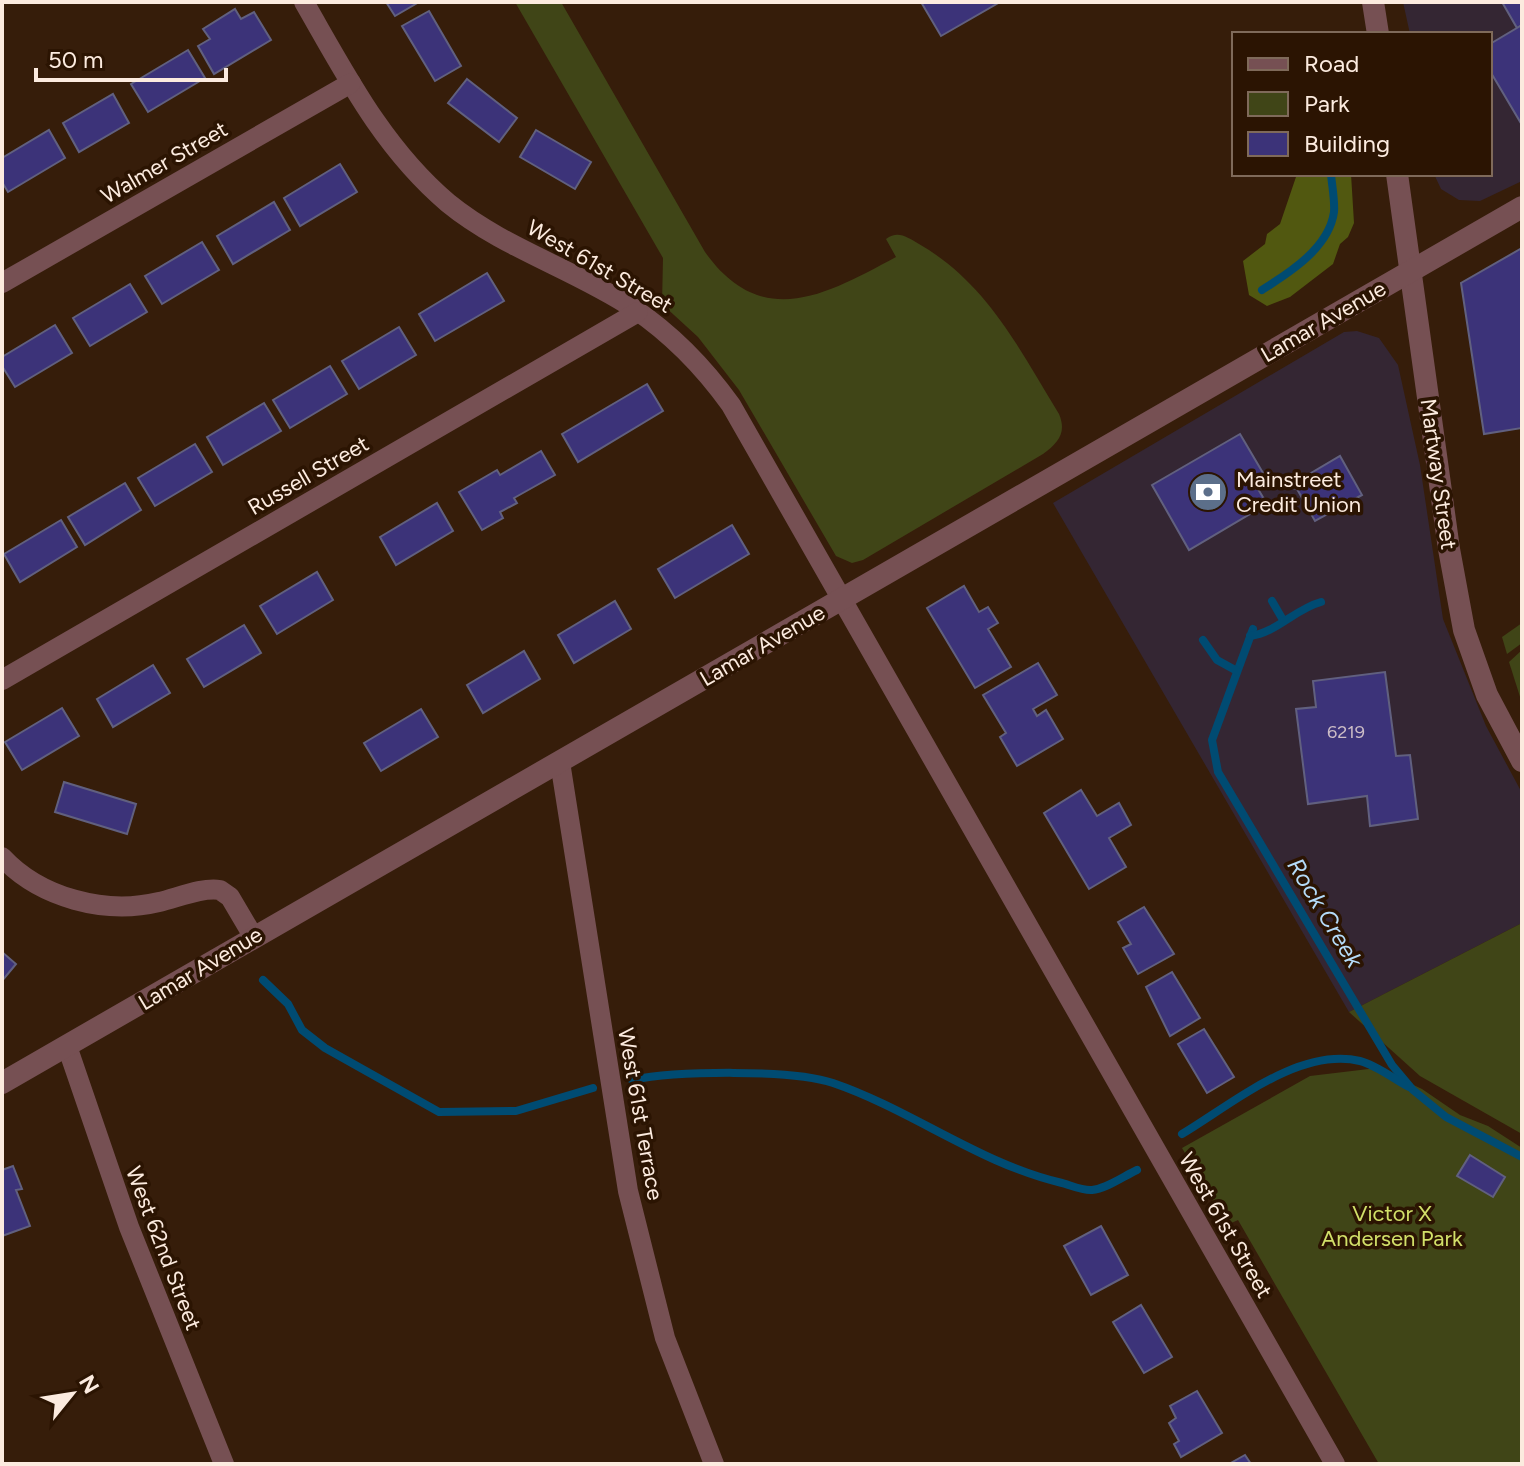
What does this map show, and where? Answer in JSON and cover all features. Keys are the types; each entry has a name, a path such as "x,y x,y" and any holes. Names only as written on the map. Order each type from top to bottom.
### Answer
{"street":[{"name":"West 61st Street","path":"304,2 393,148 450,205 638,312 689,353 731,405 1335,1464"},
{"path":"1373,2 1378,32"},
{"name":"Walmer Street","path":"2,283 351,83"},
{"name":"Martway Street","path":"1397,176 1449,549 1464,630 1487,695 1522,761"},
{"name":"Lamar Avenue","path":"2,1083 1522,207"},
{"name":"Russell Street","path":"2,680 638,312"},
{"name":"West 61st Terrace","path":"560,762 628,1191 665,1338 714,1464"},
{"path":"2,857 36,884 76,900 96,904 143,905 220,890 230,897 253,936"},
{"name":"West 62nd Street","path":"67,1046 129,1227 224,1464"}],"shaded area":[{"path":"1403,2 1522,2 1522,181 1480,201 1459,200 1441,189 1435,176 1492,176 1492,32 1410,32"},
{"path":"1357,331 1379,338 1398,365 1420,465 1443,619 1486,726 1522,793 1522,923 1349,1012 1053,503 1344,332"}],"green space":[{"path":"515,2 561,2 705,252 727,277 749,292 772,298 796,298 820,293 896,257 886,239 895,235 906,237 943,260 964,278 1000,320 1059,414 1062,427 1057,442 1043,454 863,560 852,563 836,556 739,390 698,337 662,304 663,258"},
{"path":"1296,176 1351,176 1354,223 1348,237 1340,244 1333,264 1290,297 1267,306 1249,295 1243,261 1265,244 1267,234 1280,224"},
{"path":"1522,623 1522,643 1507,654 1502,637"},
{"path":"1522,650 1522,703 1509,662"},
{"path":"1522,923 1522,1134 1420,1076 1349,1012"},
{"name":"Victor X Andersen Park","path":"1377,1068 1422,1089 1460,1115 1488,1126 1522,1148 1522,1464 1379,1464 1238,1220 1227,1225 1182,1148 1310,1076"}],"building":[{"path":"386,2 419,2 395,16"},
{"path":"921,2 1000,2 941,36"},
{"path":"1502,2 1522,2 1522,25 1517,28"},
{"path":"235,9 241,19 254,12 271,40 214,74 198,46 210,39 203,29"},
{"path":"429,11 461,66 435,81 402,26"},
{"path":"1522,25 1522,125 1492,74 1492,43"},
{"path":"188,50 205,78 148,112 131,84"},
{"path":"467,79 517,118 499,142 448,103"},
{"path":"113,94 129,123 79,152 63,123"},
{"path":"49,130 65,158 8,192 2,182 2,158"},
{"path":"536,130 591,162 575,189 520,157"},
{"path":"340,164 357,192 300,226 284,198"},
{"path":"274,202 290,230 233,264 217,236"},
{"path":"202,242 219,270 162,304 145,276"},
{"path":"1522,248 1522,428 1484,434 1461,283"},
{"path":"487,273 504,301 435,341 419,314"},
{"path":"130,284 147,312 90,346 73,318"},
{"path":"55,325 72,353 15,387 2,366 2,357"},
{"path":"399,327 416,355 359,389 342,361"},
{"path":"330,366 347,394 290,428 273,400"},
{"path":"647,384 663,411 578,462 562,434"},
{"path":"264,403 281,431 223,465 207,437"},
{"name":"Mainstreet Credit Union","path":"1240,434 1266,478 1294,483 1340,456 1362,495 1315,521 1297,489 1260,481 1255,484 1267,504 1189,550 1152,485"},
{"path":"195,444 212,472 155,506 138,478"},
{"path":"541,451 555,475 514,498 517,503 500,512 503,518 482,530 459,492 497,470 500,475"},
{"path":"125,483 141,510 85,545 68,517"},
{"path":"437,503 453,531 396,565 380,537"},
{"path":"61,520 77,547 20,582 4,554"},
{"path":"732,525 749,554 675,598 658,569"},
{"path":"317,572 333,600 277,634 260,606"},
{"path":"964,586 979,612 988,607 998,623 988,629 1011,667 975,688 927,608"},
{"path":"615,601 631,629 574,663 558,635"},
{"path":"244,625 261,653 204,687 187,659"},
{"path":"524,651 540,679 483,713 467,685"},
{"path":"1038,663 1057,695 1033,709 1037,716 1046,710 1063,739 1017,766 1000,737 1006,733 983,695"},
{"path":"153,665 170,693 113,727 97,699"},
{"path":"1385,672 1396,756 1410,755 1418,819 1370,826 1367,796 1308,804 1296,709 1316,707 1313,681"},
{"path":"62,708 79,736 22,770 5,742"},
{"path":"421,709 438,737 381,771 364,743"},
{"path":"64,782 136,804 127,834 55,812"},
{"path":"1081,790 1097,816 1119,803 1131,825 1109,838 1126,867 1089,889 1044,813"},
{"path":"1144,907 1174,954 1138,974 1123,948 1131,944 1118,922"},
{"path":"2,952 16,964 2,981"},
{"path":"1172,972 1200,1018 1170,1036 1146,987"},
{"path":"1204,1029 1234,1077 1207,1093 1178,1044"},
{"path":"1470,1155 1505,1177 1493,1197 1457,1176"},
{"path":"13,1166 22,1189 16,1190 30,1226 2,1236 2,1170"},
{"path":"1101,1226 1128,1275 1091,1295 1064,1246"},
{"path":"1141,1305 1172,1357 1144,1373 1113,1322"},
{"path":"1197,1391 1222,1433 1181,1457 1174,1444 1179,1441 1169,1423 1176,1418 1170,1406"},
{"path":"1245,1455 1251,1464 1229,1464"}],"waterway":[{"name":"Rock Creek","path":"1262,290 1306,258 1324,237 1334,212 1331,176"},
{"path":"1272,601 1283,620"},
{"path":"1250,636 1321,602"},
{"name":"Rock Creek","path":"1253,629 1212,740 1218,772 1392,1065 1413,1090 1446,1117 1522,1157"},
{"path":"1203,640 1217,660 1237,671"},
{"path":"263,980 288,1004 302,1030 325,1048 439,1112 516,1111 593,1088"},
{"path":"1182,1134 1267,1081 1313,1062 1337,1059 1360,1061 1409,1087"},
{"path":"632,1080 733,1073 814,1078 891,1107 1003,1163 1077,1188 1097,1189 1137,1170"}],"place":[{"name":"Mainstreet Credit Union","path":"1208,492"}]}
